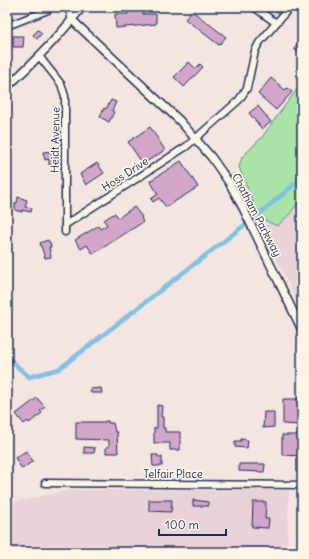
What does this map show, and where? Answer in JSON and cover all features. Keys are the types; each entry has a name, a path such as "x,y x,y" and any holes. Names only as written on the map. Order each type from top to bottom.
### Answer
{"main road":[{"path":"7,87 39,56 82,7"},
{"name":"Chatham Parkway","path":"72,20 180,121 212,158 230,184 243,208 302,330"}],"street":[{"path":"68,7 72,20"},
{"path":"254,7 276,23"},
{"name":"Hoss Drive","path":"65,225 196,139 243,96 247,88 257,47 261,40 290,7"},
{"path":"7,26 48,10"},
{"name":"Heidt Avenue","path":"39,56 63,87 65,96 65,232"},
{"name":"Telfair Place","path":"44,483 302,485"}],"shaded area":[{"path":"302,199 302,311 260,227"},
{"path":"71,490 289,490 287,552 13,552 13,502"}],"green space":[{"path":"302,82 302,198 288,216 277,226 262,219 254,205 239,167 242,157 262,137"}],"building":[{"path":"128,9 143,10 143,14 156,14 156,24 116,28 115,14 128,14"},
{"path":"192,11 226,37 219,45 185,19"},
{"path":"38,30 42,33 37,39 33,35"},
{"path":"13,36 24,36 23,47 13,47"},
{"path":"302,38 302,55 294,49"},
{"path":"189,62 196,69 200,64 203,67 184,87 174,77"},
{"path":"271,78 285,90 287,88 292,92 276,110 258,94"},
{"path":"111,100 116,102 112,111 114,112 109,122 100,117 104,108 106,109"},
{"path":"258,106 271,122 262,129 249,113"},
{"path":"150,127 165,150 143,164 128,142"},
{"path":"54,151 55,164 49,165 49,159 45,160 43,152"},
{"path":"181,161 198,187 166,207 159,198 153,202 151,199 158,194 150,181"},
{"path":"97,163 104,173 86,185 80,174"},
{"path":"18,197 27,200 25,207 32,208 31,212 15,210 15,203 17,203"},
{"path":"134,207 142,217 143,222 93,254 87,245 81,249 75,240 98,226 100,229 107,225 104,220 115,213 118,218"},
{"path":"48,240 51,247 49,247 51,257 45,258 40,243"},
{"path":"101,388 102,393 91,393 90,389"},
{"path":"37,398 45,407 40,411 42,413 29,423 28,421 24,424 16,414"},
{"path":"283,399 302,399 302,425 283,424"},
{"path":"157,405 162,406 161,417 163,417 163,428 165,428 165,432 180,432 180,450 170,450 170,443 154,443 154,428 157,428"},
{"path":"264,412 274,412 274,427 263,428"},
{"path":"108,421 108,423 113,423 115,432 117,432 118,453 106,453 106,447 109,447 109,440 76,439 76,422"},
{"path":"282,435 302,435 302,456 282,455"},
{"path":"241,439 248,440 247,448 235,447 235,441 241,441"},
{"path":"84,447 95,448 94,453 84,453"},
{"path":"26,451 33,461 22,469 15,458"},
{"path":"152,455 162,457 162,466 153,466"},
{"path":"239,464 265,464 264,472 239,471"},
{"path":"149,500 172,500 171,512 149,511"},
{"path":"193,500 208,502 208,506 193,506"},
{"path":"253,502 266,502 265,519 269,519 268,528 252,527"}],"waterway":[{"path":"253,219 302,178"},
{"path":"8,358 29,377 59,369 246,224"}]}
